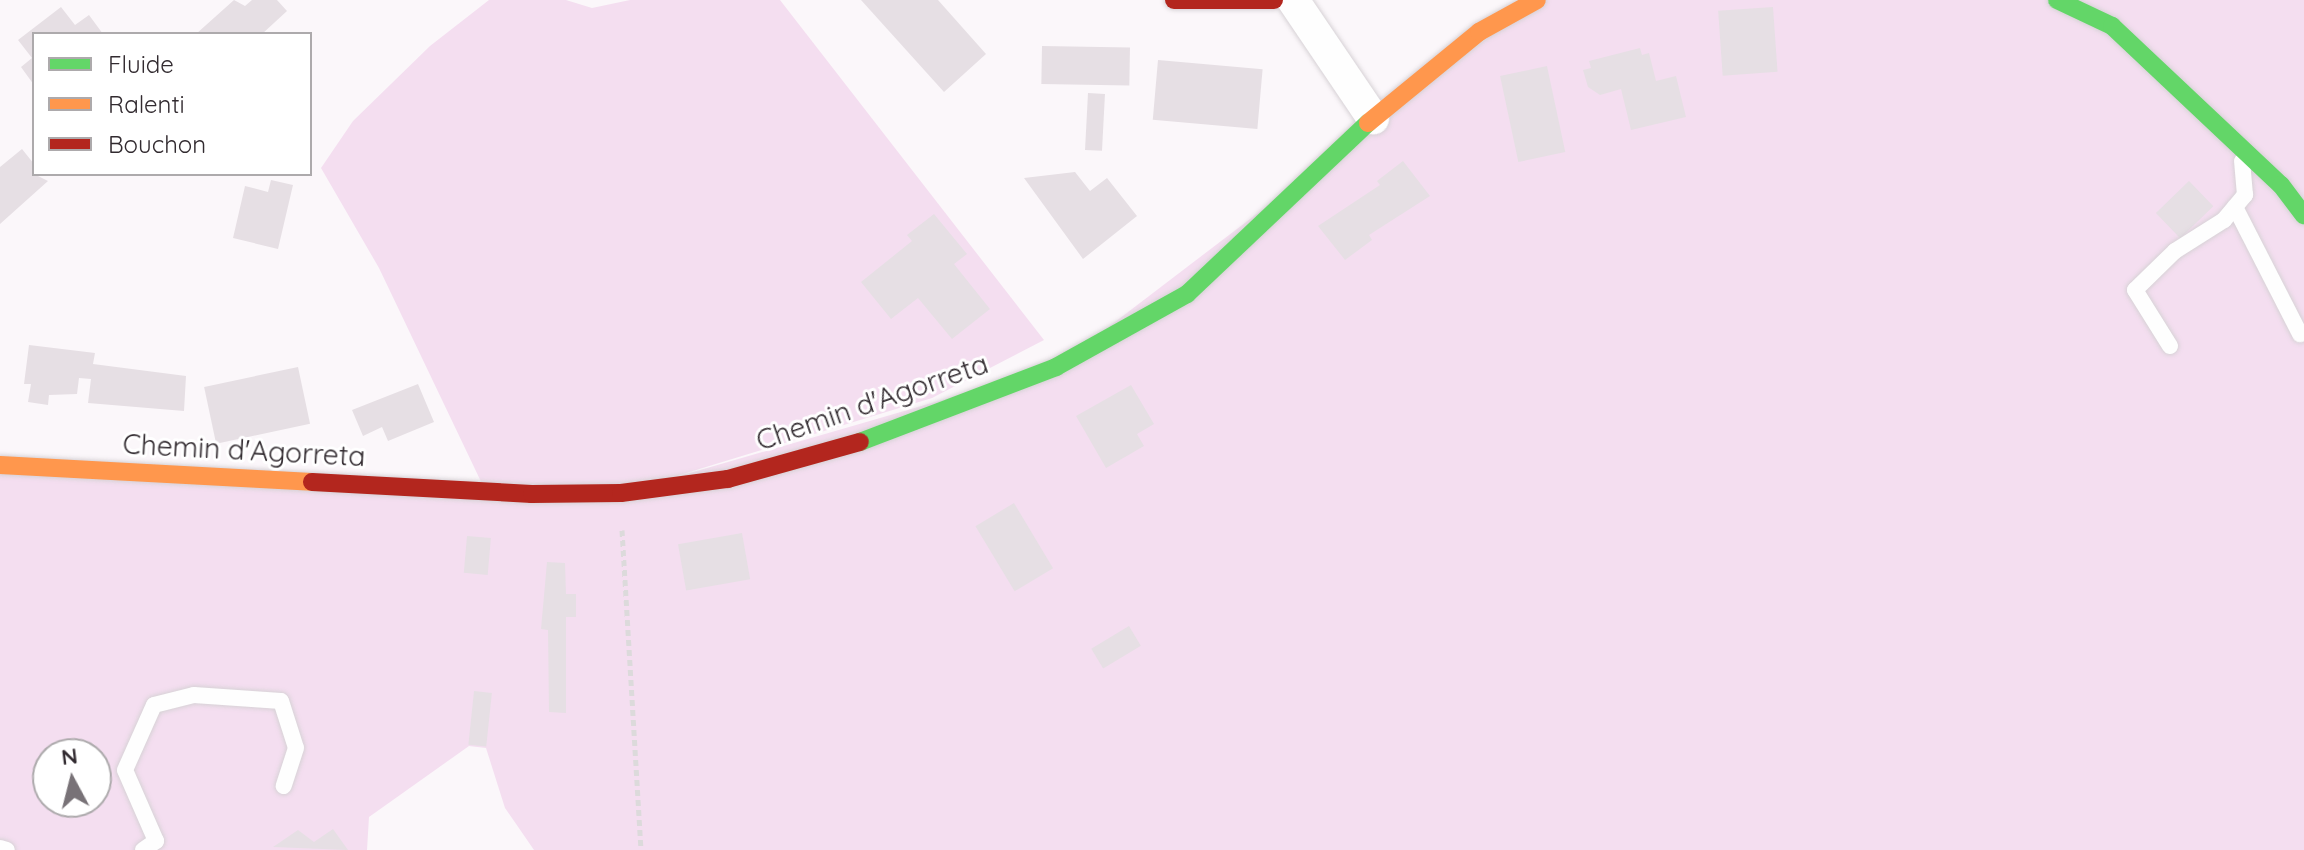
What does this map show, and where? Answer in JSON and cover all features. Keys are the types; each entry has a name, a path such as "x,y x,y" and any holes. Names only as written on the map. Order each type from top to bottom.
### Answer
{"street":[{"path":"1174,0 1274,0"},
{"path":"1293,0 1373,118"},
{"name":"Chemin d'Agorreta","path":"0,465 532,494 621,493 728,479 861,442 1056,367 1187,294 1373,118 1479,32 1537,0"},
{"path":"2057,0 2112,26 2241,148 2304,215"}],"lane":[{"path":"2170,346 2135,290 2175,251 2235,207 2245,195 2241,148"},
{"path":"2235,207 2300,334"},
{"path":"143,850 156,841 125,770 154,705 194,695 281,701 296,748 284,786"},
{"path":"0,848 7,850"}],"path":[{"path":"621,493 641,850"}],"shaded area":[{"path":"489,0 566,0 592,8 630,0 780,0 1044,340 932,398 621,493 1056,367 1537,0 2304,0 2304,850 534,850 505,808 486,748 469,746 369,817 367,850 0,850 0,465 485,490 379,268 321,168 353,121 430,46"}],"building":[{"path":"234,0 245,6 252,0 277,0 287,11 264,32 198,32"},
{"path":"861,0 938,0 986,54 944,92"},
{"path":"61,7 75,25 89,15 102,32 32,32 32,58 18,40"},
{"path":"1773,7 1778,72 1723,76 1718,11"},
{"path":"1042,46 1130,48 1129,86 1041,84"},
{"path":"1640,48 1642,55 1649,53 1656,81 1676,76 1686,117 1631,130 1621,89 1600,95 1588,87 1583,70 1591,68 1589,61"},
{"path":"32,58 32,82 21,67"},
{"path":"1158,60 1263,69 1257,129 1153,120"},
{"path":"1547,66 1565,152 1518,162 1500,76"},
{"path":"1088,93 1105,94 1102,151 1085,150"},
{"path":"22,149 32,162 32,176 48,181 0,224 0,167"},
{"path":"1403,161 1430,196 1369,235 1372,240 1345,260 1318,226 1380,185 1377,181"},
{"path":"1075,172 1090,191 1107,178 1137,216 1083,259 1024,178"},
{"path":"271,180 293,185 278,249 233,238 245,186 268,192"},
{"path":"2189,181 2213,206 2180,238 2156,213"},
{"path":"934,214 967,254 954,264 990,309 952,339 918,298 891,319 861,282 912,241 907,235"},
{"path":"29,345 95,353 93,364 186,376 184,411 88,403 91,379 79,378 77,394 49,395 48,405 28,402 31,384 24,384"},
{"path":"298,367 310,424 216,444 204,387"},
{"path":"418,384 434,422 388,441 382,427 363,436 352,410"},
{"path":"1131,385 1154,424 1137,434 1144,446 1106,468 1076,416"},
{"path":"1014,503 1053,568 1015,591 975,526"},
{"path":"742,533 750,579 686,591 678,544"},
{"path":"467,536 491,538 488,575 464,573"},
{"path":"547,562 565,563 566,594 576,594 576,617 566,617 566,713 549,712 548,630 541,629"},
{"path":"1129,626 1141,646 1103,668 1091,649"},
{"path":"474,691 492,693 486,747 468,745"},
{"path":"333,829 348,850 273,847 298,830 314,842"}],"traffic: fast":[{"path":"2057,0 2112,26 2281,185 2304,215"},
{"path":"860,442 1056,367 1187,294 1368,123"}],"traffic: slow":[{"path":"1368,123 1479,32 1537,0"},
{"path":"0,465 312,482"}],"traffic: jam":[{"path":"1174,0 1274,0"},
{"path":"312,482 532,494 621,493 728,479 860,442"}]}
